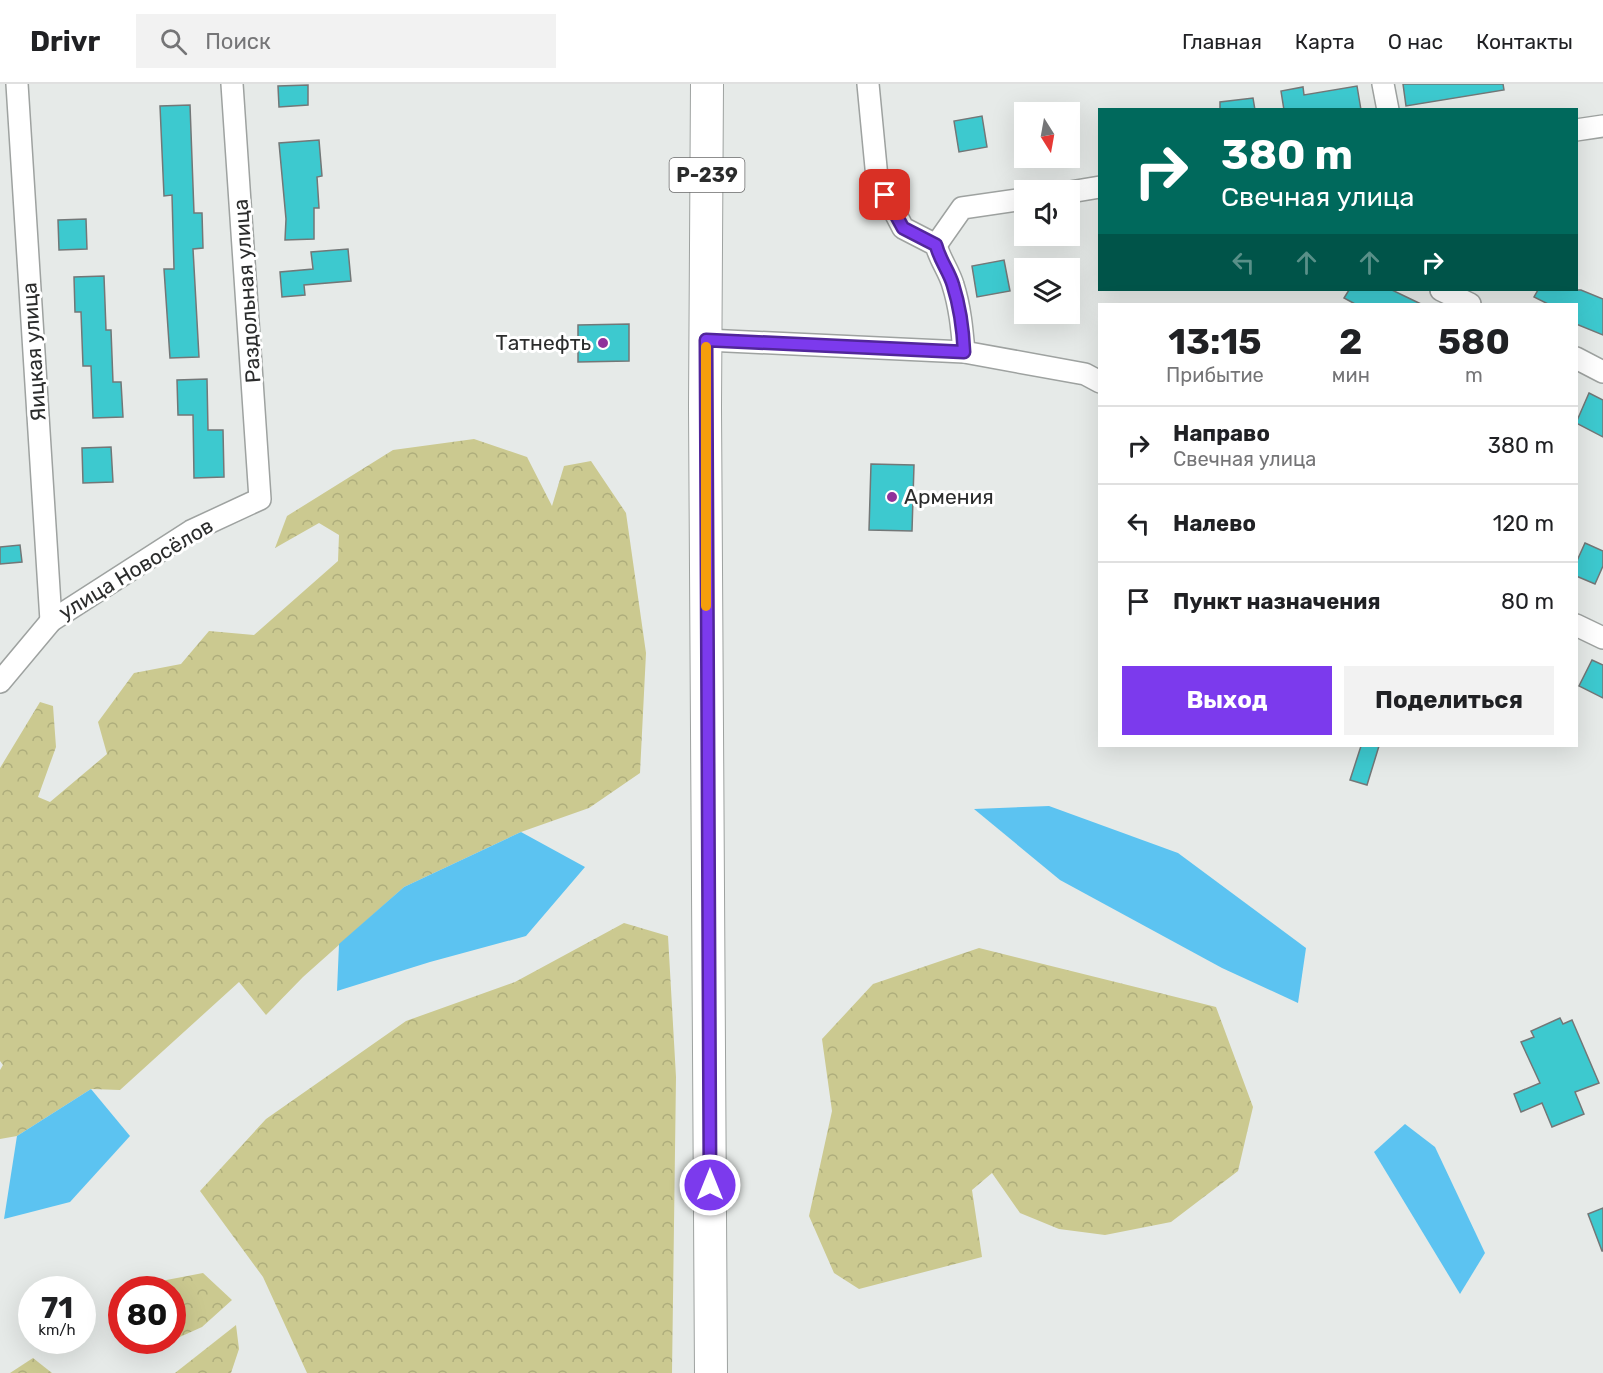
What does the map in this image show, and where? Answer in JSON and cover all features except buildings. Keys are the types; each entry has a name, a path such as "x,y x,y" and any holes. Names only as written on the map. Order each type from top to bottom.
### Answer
{"highway":[{"name":"Р-239","path":"707,84 711,1373"}],"street":[{"name":"Яицкая улица","path":"17,84 51,621"},
{"name":"Раздольная улица","path":"232,84 260,499"},
{"path":"868,84 877,178 903,228 936,245 941,263 953,283 962,319 964,352"},
{"path":"1383,84 1388,108"},
{"path":"1578,130 1603,126"},
{"path":"1080,191 1098,188"},
{"path":"936,245 962,208 1014,200"},
{"path":"1443,291 1468,303"},
{"path":"706,340 964,352 1085,374 1098,381"},
{"path":"1578,359 1603,372"},
{"name":"улица Новосёлов","path":"0,682 51,621 191,531 260,499"},
{"path":"1578,626 1603,638"}],"green space":[{"path":"474,439 527,457 552,506 564,466 591,461 626,513 646,653 640,773 589,808 521,832 404,887 303,977 266,1015 239,982 120,1090 91,1089 17,1136 0,1139 0,1070 3,1065 0,1061 0,768 40,702 53,706 56,747 38,797 50,802 107,754 98,722 134,673 181,664 209,631 254,635 338,561 339,535 319,523 275,548 287,516 393,450"},
{"path":"624,923 668,936 676,1077 672,1373 307,1373 263,1277 200,1191 266,1119 406,1021 515,982"},
{"path":"979,948 1216,1007 1253,1107 1238,1171 1171,1222 1105,1235 1059,1229 1020,1213 992,1173 972,1190 982,1257 859,1289 834,1273 809,1216 832,1111 822,1039 873,984"},
{"path":"203,1273 232,1300 202,1327 186,1334 186,1276"},
{"path":"236,1325 239,1349 231,1373 175,1373"},
{"path":"33,1358 52,1373 10,1373"}],"water":[{"path":"1049,806 1178,853 1306,948 1298,1003 1222,968 1060,880 974,809"},
{"path":"521,832 585,867 526,936 430,962 337,991 339,944 404,887"},
{"path":"91,1089 130,1136 70,1202 4,1219 17,1136"},
{"path":"1405,1124 1435,1147 1485,1253 1460,1294 1374,1152"}],"slow traffic":[{"path":"706,347 706,606"}],"place":[{"name":"Татнефть","path":"603,343"},
{"name":"Армения","path":"892,497"}],"route":[{"path":"710,1185 706,340 964,352 962,319 953,283 941,263 936,245 903,228 885,195"}]}
